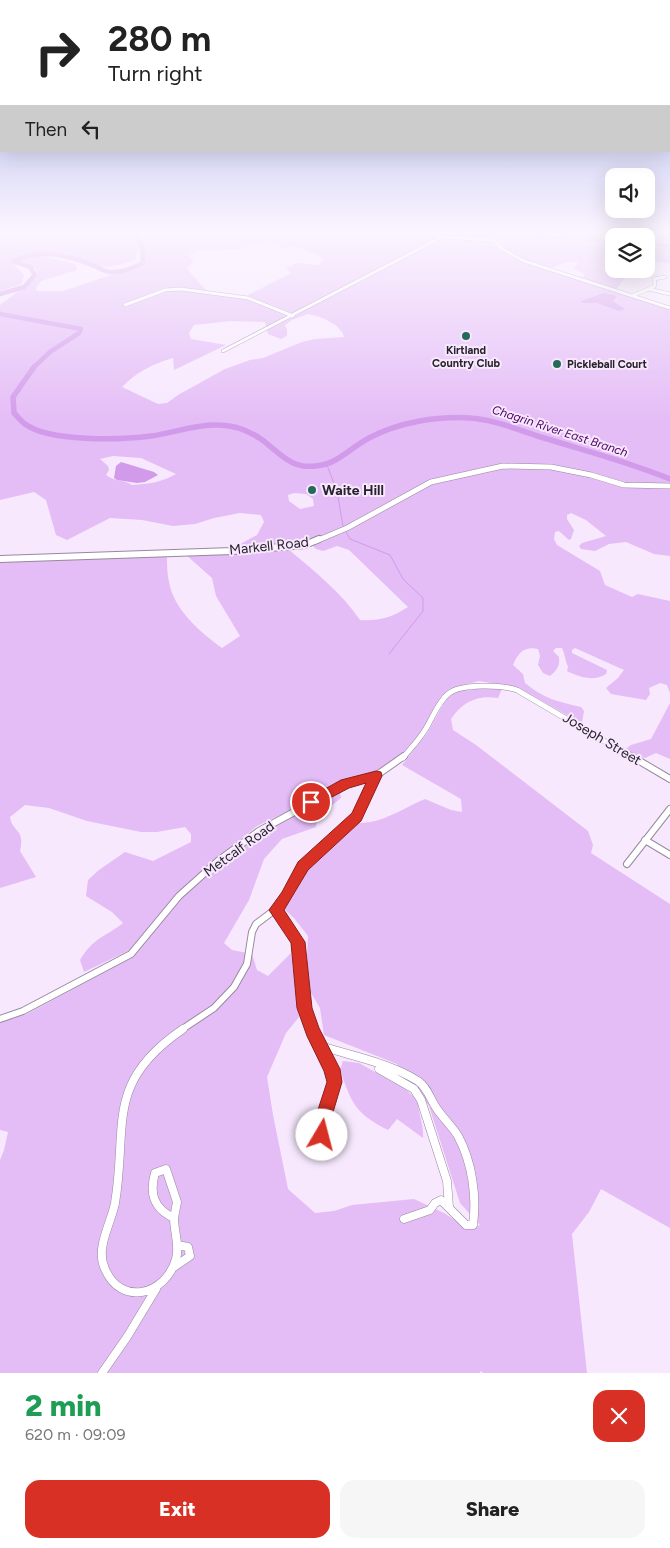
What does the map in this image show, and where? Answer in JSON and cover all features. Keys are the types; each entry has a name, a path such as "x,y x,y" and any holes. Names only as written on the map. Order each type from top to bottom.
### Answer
{"street":[{"path":"124,306 153,295"},
{"path":"226,295 248,298 293,316"},
{"path":"223,351 333,295"},
{"path":"629,295 670,308"},
{"name":"Markell Road","path":"0,559 276,548 305,545 344,530 431,482 503,466 551,467 591,475 624,485 670,486"},
{"name":"Metcalf Road","path":"0,1019 23,1011 131,954 179,896 218,861 259,831 346,784 376,776 402,760 424,732 446,695 452,691 482,686 504,686 534,699"},
{"name":"Joseph Street","path":"534,699 670,779"},
{"path":"156,1288 146,1293 137,1294 121,1289 108,1276 104,1266 102,1251 113,1207 118,1142 127,1092 139,1069 157,1049 175,1034 204,1016 224,998 242,977 248,966 254,927 270,912 276,910 287,896 303,866 356,817 376,776"},
{"path":"627,864 670,809"},
{"path":"645,840 670,855"},
{"path":"276,910 298,942 305,1008 312,1031 332,1069 334,1082 323,1119 322,1135"},
{"path":"321,1046 406,1075 424,1086 435,1107 447,1119 460,1139 474,1194 475,1215 473,1226 466,1225 441,1200 435,1203 430,1210 404,1219"},
{"path":"371,1063 414,1090 421,1100 448,1182 450,1207"},
{"path":"102,1373 127,1337 156,1288 173,1268 190,1256 188,1247 177,1245 174,1218 177,1201 171,1189 166,1169 160,1170 155,1173 150,1186 153,1198 163,1214 174,1218"}],"shaded area":[{"name":"Kirtland Country Club","path":"13,295 625,295 670,310 670,484 650,485 623,482 579,470 512,465 480,468 431,481 347,527 304,544 231,549 257,535 264,522 261,515 240,513 195,524 173,526 142,520 110,518 67,540 56,535 46,500 34,492 0,500 0,305","holes":["308,314 329,321 339,328 344,337 302,342 263,358 250,360 225,369 167,403 158,404 122,387 145,369 159,363 173,358 174,370 226,345 191,339 189,333 194,325 231,321 265,322 268,334 281,339 287,336 285,325","113,456 141,458 176,474 155,482 132,485 106,475 109,470 108,466 100,459","294,493 306,494 313,499 314,506 300,509 289,501 288,495"]},
{"path":"598,295 613,295 617,296 613,301 625,309 619,311 597,303 582,303 581,301"},
{"path":"121,462 154,472 158,475 145,482 137,483 117,480 114,478 116,466"},
{"path":"516,467 563,470 626,487 670,489 670,556 654,554 626,542 609,544 595,551 581,549 579,546 582,543 606,536 586,520 571,513 567,515 567,519 574,530 571,539 569,540 559,531 555,532 554,539 557,545 600,571 605,585 632,597 638,594 670,601 670,693 667,685 660,683 649,688 650,694 646,700 611,694 606,688 624,670 575,648 572,650 572,653 607,670 606,674 591,678 582,677 567,671 568,667 562,648 556,648 553,651 559,657 559,663 556,670 550,676 543,673 538,665 540,656 538,649 533,648 522,651 513,665 523,674 525,683 551,699 581,707 584,711 582,722 528,693 509,686 479,681 449,689 422,732 400,758 375,774 312,800 257,826 195,877 130,950 84,972 80,960 85,952 95,942 123,923 112,912 86,896 88,880 125,852 153,861 191,842 191,834 185,827 157,832 141,832 87,821 49,808 25,805 10,817 11,822 20,834 20,851 36,877 0,888 0,561 167,555 168,579 176,602 189,620 222,648 240,636 216,596 212,578 185,554 288,549 317,573 360,620 385,618 408,607 349,550 337,546 323,551 316,549 312,545 351,529 422,489 441,481 488,470"},
{"path":"481,688 502,689 498,698 484,697 472,701 461,708 451,719 453,730 476,745 588,831 593,845 591,853 670,904 670,1228 601,1189 589,1212 572,1234 587,1373 483,1373 481,1371 480,1373 0,1373 0,1160 8,1132 0,1130 0,1022 27,1014 131,958 183,897 223,861 272,826 340,790 341,798 322,813 316,827 282,839 264,859 249,900 224,943 232,950 252,954 257,970 268,976 291,953 299,1017 286,1033 267,1077 288,1189 315,1213 334,1211 352,1205 414,1199 444,1213 469,1229 480,1225 460,1203 429,1106 397,1064 324,1035 320,1008 308,988 306,976 308,936 284,909 304,870 323,851 358,823 376,821 425,799 451,810 462,812 461,799 402,765 428,732 446,699 458,691"},
{"path":"670,703 670,759 656,753 645,758 636,756 626,749 631,745 651,739"},
{"path":"343,1061 359,1063 405,1089 418,1100 423,1138 397,1119 388,1130 361,1113 344,1082 340,1070"}],"waterway":[{"name":"Chagrin River East Branch","path":"0,314 81,329 79,333 50,352 34,367"},
{"name":"Chagrin River East Branch","path":"34,367 13,397 14,413 25,424 36,430 68,437 104,439 151,436 201,426 224,425 241,429 256,436 292,462 299,465 316,466 331,462 381,432 405,424 432,419 471,418 508,426 623,462 670,479"},
{"path":"327,465 337,491 343,526"},
{"path":"345,530 350,539 390,555 403,579 423,598 423,611 389,654"}],"place":[{"name":"Kirtland Country Club","path":"466,336"},
{"name":"Pickleball Court","path":"557,364"},
{"name":"Waite Hill","path":"312,490"}],"route":[{"path":"311,802 346,784 376,776 356,817 340,834 326,844 303,866 287,896 276,910 298,942 305,1008 312,1031 332,1069 334,1082 323,1119 322,1135"}]}
